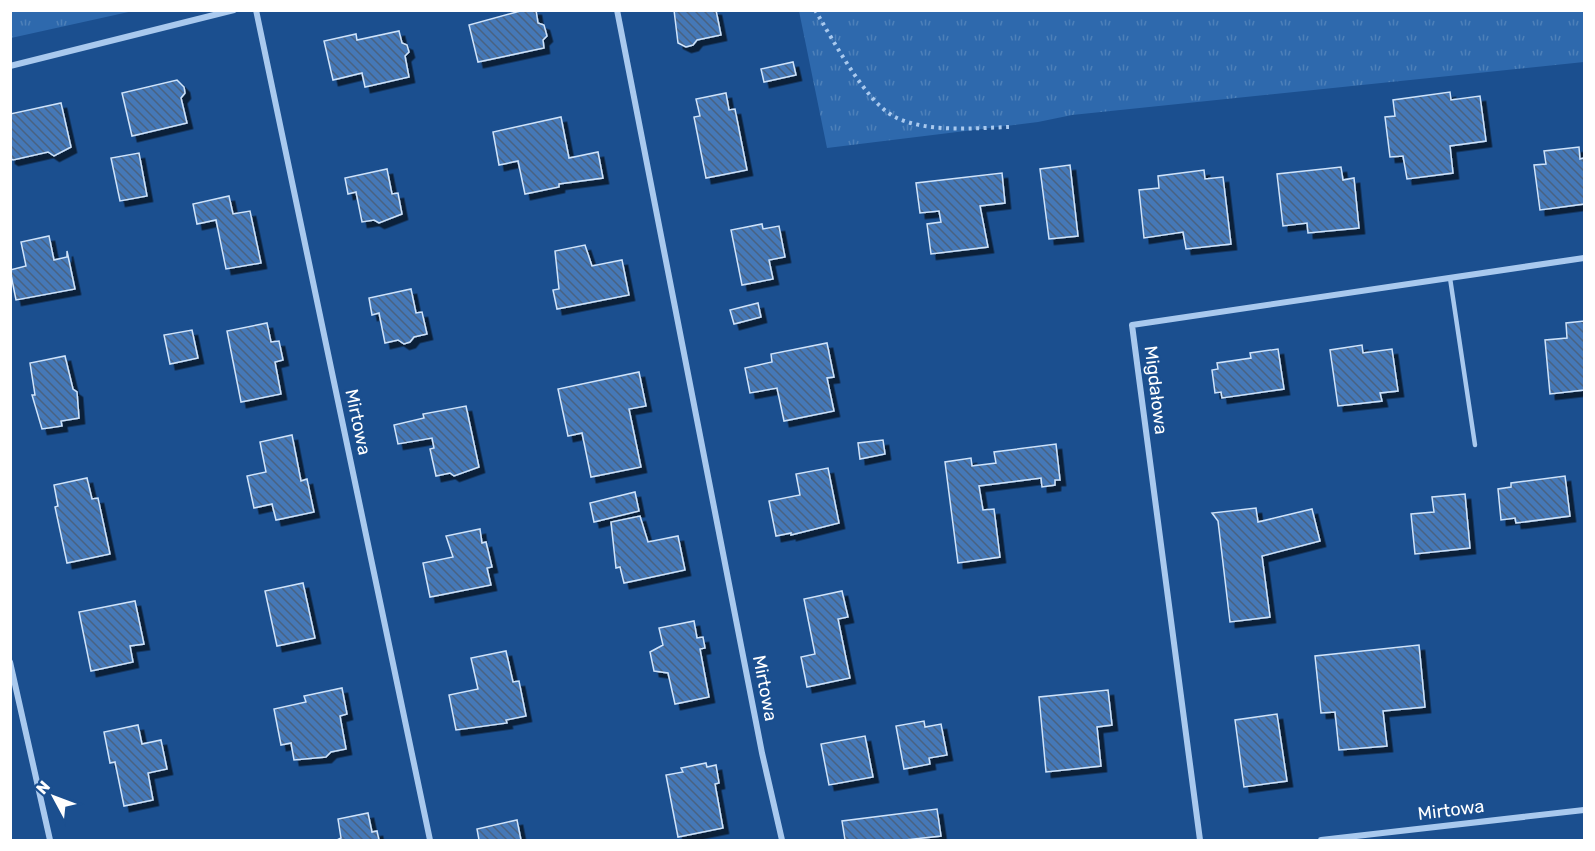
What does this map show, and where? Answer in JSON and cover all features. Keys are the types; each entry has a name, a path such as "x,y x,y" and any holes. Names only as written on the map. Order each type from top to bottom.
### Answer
{"street":[{"path":"10,66 234,10"},
{"name":"Mirtowa","path":"256,10 430,840"},
{"name":"Mirtowa","path":"617,10 762,753 782,840"},
{"name":"Migdałowa","path":"1200,840 1132,325 1584,258"},
{"path":"10,662 50,840"},
{"path":"10,704 18,702"},
{"name":"Mirtowa","path":"1321,840 1584,810"}],"lane":[{"path":"1450,278 1475,445"}],"path":[{"path":"815,10 871,97 895,117 940,128 1009,127"}],"green space":[{"path":"11,10 133,10 133,11 11,38"},
{"path":"799,11 1584,11 1584,62 1072,115 1038,122 827,148"}],"building":[{"path":"524,10 536,10 538,23 544,25 547,36 543,40 544,48 478,62 469,25"},
{"path":"674,10 716,10 721,35 697,40 693,45 686,47 678,43"},
{"path":"399,31 402,43 407,45 409,52 405,56 409,77 365,87 362,73 333,80 324,41 356,34 357,40"},
{"path":"793,62 796,75 764,82 761,69"},
{"path":"177,80 184,87 185,93 181,98 187,123 132,136 122,93"},
{"path":"1450,92 1451,100 1480,96 1486,141 1450,146 1453,173 1407,179 1403,156 1390,157 1385,117 1395,116 1393,100"},
{"path":"726,93 729,110 735,109 747,170 706,178 694,117 700,116 696,99"},
{"path":"61,103 71,147 54,156 48,152 13,160 10,158 10,114"},
{"path":"561,117 569,158 598,152 603,178 559,184 559,187 525,194 518,161 499,165 493,132"},
{"path":"1579,147 1580,159 1584,158 1584,204 1540,210 1534,165 1546,164 1544,151"},
{"path":"139,153 147,196 120,201 111,158"},
{"path":"1070,165 1078,236 1049,239 1040,169"},
{"path":"1341,167 1343,180 1354,178 1359,228 1308,233 1307,223 1283,226 1277,174"},
{"path":"387,169 392,194 398,193 402,214 379,223 374,220 362,222 356,192 348,194 345,178"},
{"path":"1204,170 1205,179 1223,177 1231,244 1186,249 1183,232 1144,238 1139,190 1159,188 1158,176"},
{"path":"1002,173 1005,203 980,206 988,247 931,254 927,224 941,222 939,211 920,213 916,183"},
{"path":"229,196 233,214 250,211 261,263 226,269 216,220 197,224 193,204"},
{"path":"762,224 763,229 779,226 785,257 769,260 773,279 742,285 731,230"},
{"path":"49,236 54,260 67,257 67,251 75,289 16,300 10,270 26,266 21,242"},
{"path":"585,245 592,266 622,260 629,295 557,309 553,290 559,289 555,251"},
{"path":"411,289 416,313 422,312 427,334 414,337 410,342 404,344 398,340 385,343 379,313 372,315 369,298"},
{"path":"758,303 761,317 734,324 730,310"},
{"path":"1584,321 1584,390 1550,394 1545,340 1567,338 1566,323"},
{"path":"267,323 271,342 279,341 283,360 275,362 281,394 241,402 227,331"},
{"path":"192,330 198,358 170,364 164,335"},
{"path":"827,343 834,377 827,378 834,411 784,421 777,388 750,393 745,368 772,362 771,354"},
{"path":"1362,345 1363,353 1392,349 1398,391 1380,393 1382,401 1338,406 1330,350"},
{"path":"1278,349 1284,389 1222,398 1221,392 1215,393 1212,370 1218,369 1217,363 1251,358 1250,353"},
{"path":"65,356 73,389 77,392 79,418 61,421 62,426 42,429 32,395 35,395 30,363"},
{"path":"639,372 646,406 629,409 641,467 591,477 582,433 568,436 558,389"},
{"path":"466,406 479,467 454,476 450,473 436,476 430,449 434,448 432,438 398,444 394,425 424,418 423,414"},
{"path":"292,435 301,481 307,479 314,512 276,520 272,504 254,508 247,476 266,472 260,442"},
{"path":"883,440 885,454 860,459 858,443"},
{"path":"1056,444 1060,480 1055,480 1055,485 1042,487 1041,478 979,486 983,510 994,509 1000,557 958,563 945,462 971,458 972,466 996,463 994,452"},
{"path":"828,468 839,523 791,535 791,533 776,536 769,501 800,495 796,474"},
{"path":"1565,476 1570,516 1516,523 1515,518 1501,520 1498,489 1511,487 1511,483"},
{"path":"87,478 92,499 98,498 110,554 67,563 55,507 58,506 54,485"},
{"path":"635,492 639,511 594,522 590,503"},
{"path":"1465,494 1470,548 1415,554 1411,514 1434,512 1432,497"},
{"path":"1256,508 1258,522 1312,509 1320,541 1262,556 1270,617 1230,622 1218,521 1212,513"},
{"path":"640,516 648,542 678,536 685,570 624,583 620,567 616,568 611,522"},
{"path":"480,529 482,543 486,542 492,567 487,568 491,585 430,597 423,563 453,557 446,536"},
{"path":"303,583 315,638 277,646 265,591"},
{"path":"842,591 848,617 838,619 850,678 807,687 801,657 815,654 804,599"},
{"path":"135,601 144,644 130,646 133,662 91,671 79,612"},
{"path":"694,621 697,638 703,637 705,648 700,649 709,697 675,704 668,673 654,671 650,652 663,645 659,628"},
{"path":"1419,645 1425,707 1383,711 1387,746 1339,750 1335,712 1321,713 1315,656"},
{"path":"506,651 513,682 519,681 526,716 506,720 507,723 456,730 449,695 478,689 471,658"},
{"path":"342,688 347,714 340,716 346,749 331,752 326,757 294,760 291,743 281,745 274,709 306,702 304,696"},
{"path":"1108,690 1112,725 1097,727 1101,766 1046,772 1039,697"},
{"path":"1277,714 1287,781 1244,787 1235,720"},
{"path":"924,721 925,727 941,724 947,755 929,758 930,764 904,769 896,726"},
{"path":"138,725 142,744 161,740 167,769 148,773 153,800 124,806 115,762 110,763 104,732"},
{"path":"865,736 873,777 829,785 821,744"},
{"path":"706,763 707,767 716,765 719,783 715,784 723,828 678,837 666,775 683,772 681,768"},
{"path":"937,809 941,836 905,840 845,840 842,821"},
{"path":"368,813 372,832 377,831 379,840 337,840 341,838 338,819"},
{"path":"517,820 521,840 479,840 477,829"}]}
